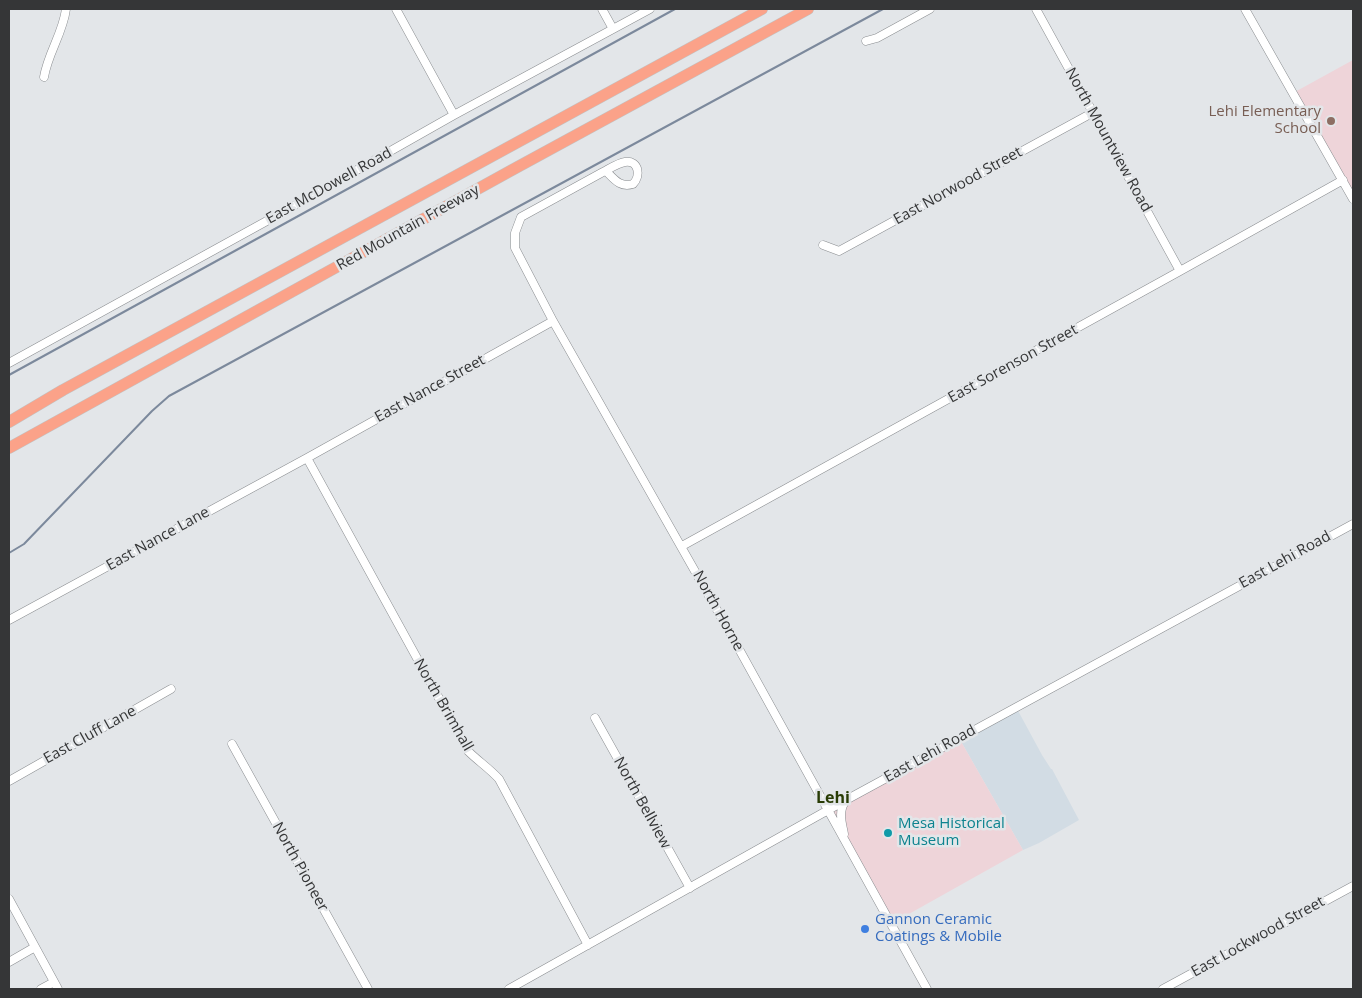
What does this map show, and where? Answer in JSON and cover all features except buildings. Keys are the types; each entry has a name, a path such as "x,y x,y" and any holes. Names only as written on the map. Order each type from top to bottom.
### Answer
{"highway":[{"name":"Red Mountain Freeway","path":"9,422 63,390 762,9"},
{"name":"Red Mountain Freeway","path":"9,448 808,9"}],"street":[{"path":"44,76 64,22 66,9"},
{"path":"396,9 454,116"},
{"path":"602,9 613,29"},
{"name":"East McDowell Road","path":"9,363 650,9"},
{"path":"866,41 877,38 930,9"},
{"name":"North Mountview Road","path":"1036,9 1180,271"},
{"path":"1245,9 1353,199"},
{"name":"East Norwood Street","path":"823,245 839,250 1092,113"},
{"name":"North Horne","path":"606,171 521,217 515,233 514,248 553,321 682,546 927,989"},
{"name":"East Sorenson Street","path":"682,546 1343,180"},
{"name":"East Nance Street","path":"307,458 553,321"},
{"name":"East Nance Lane","path":"9,620 307,458"},
{"name":"North Brimhall","path":"307,458 468,751 499,779 588,944"},
{"name":"East Lehi Road","path":"509,989 846,800 1353,524"},
{"name":"East Cluff Lane","path":"9,781 172,689"},
{"name":"North Bellview","path":"595,718 690,888"},
{"name":"North Pioneer","path":"232,744 368,989"},
{"path":"846,800 841,807 841,818 844,834 852,852"},
{"name":"East Lockwood Street","path":"1163,989 1353,886"},
{"path":"9,898 56,986 41,989"},
{"path":"9,962 35,947"}],"shaded area":[{"name":"Lehi Elementary School","path":"1353,60 1353,199 1293,93"},
{"path":"1016,707 1079,820 1023,850 959,738"},
{"path":"959,738 1023,850 891,924 828,810"}],"waterway":[{"path":"9,375 675,9"},
{"path":"9,553 24,544 152,411 169,396 883,9"}],"place":[{"name":"Lehi Elementary School","path":"1331,121"},
{"name":"Mesa Historical Museum","path":"888,833"},
{"name":"Gannon Ceramic Coatings & Mobile","path":"865,929"}],"district":[{"name":"Lehi","path":"833,798"}]}
